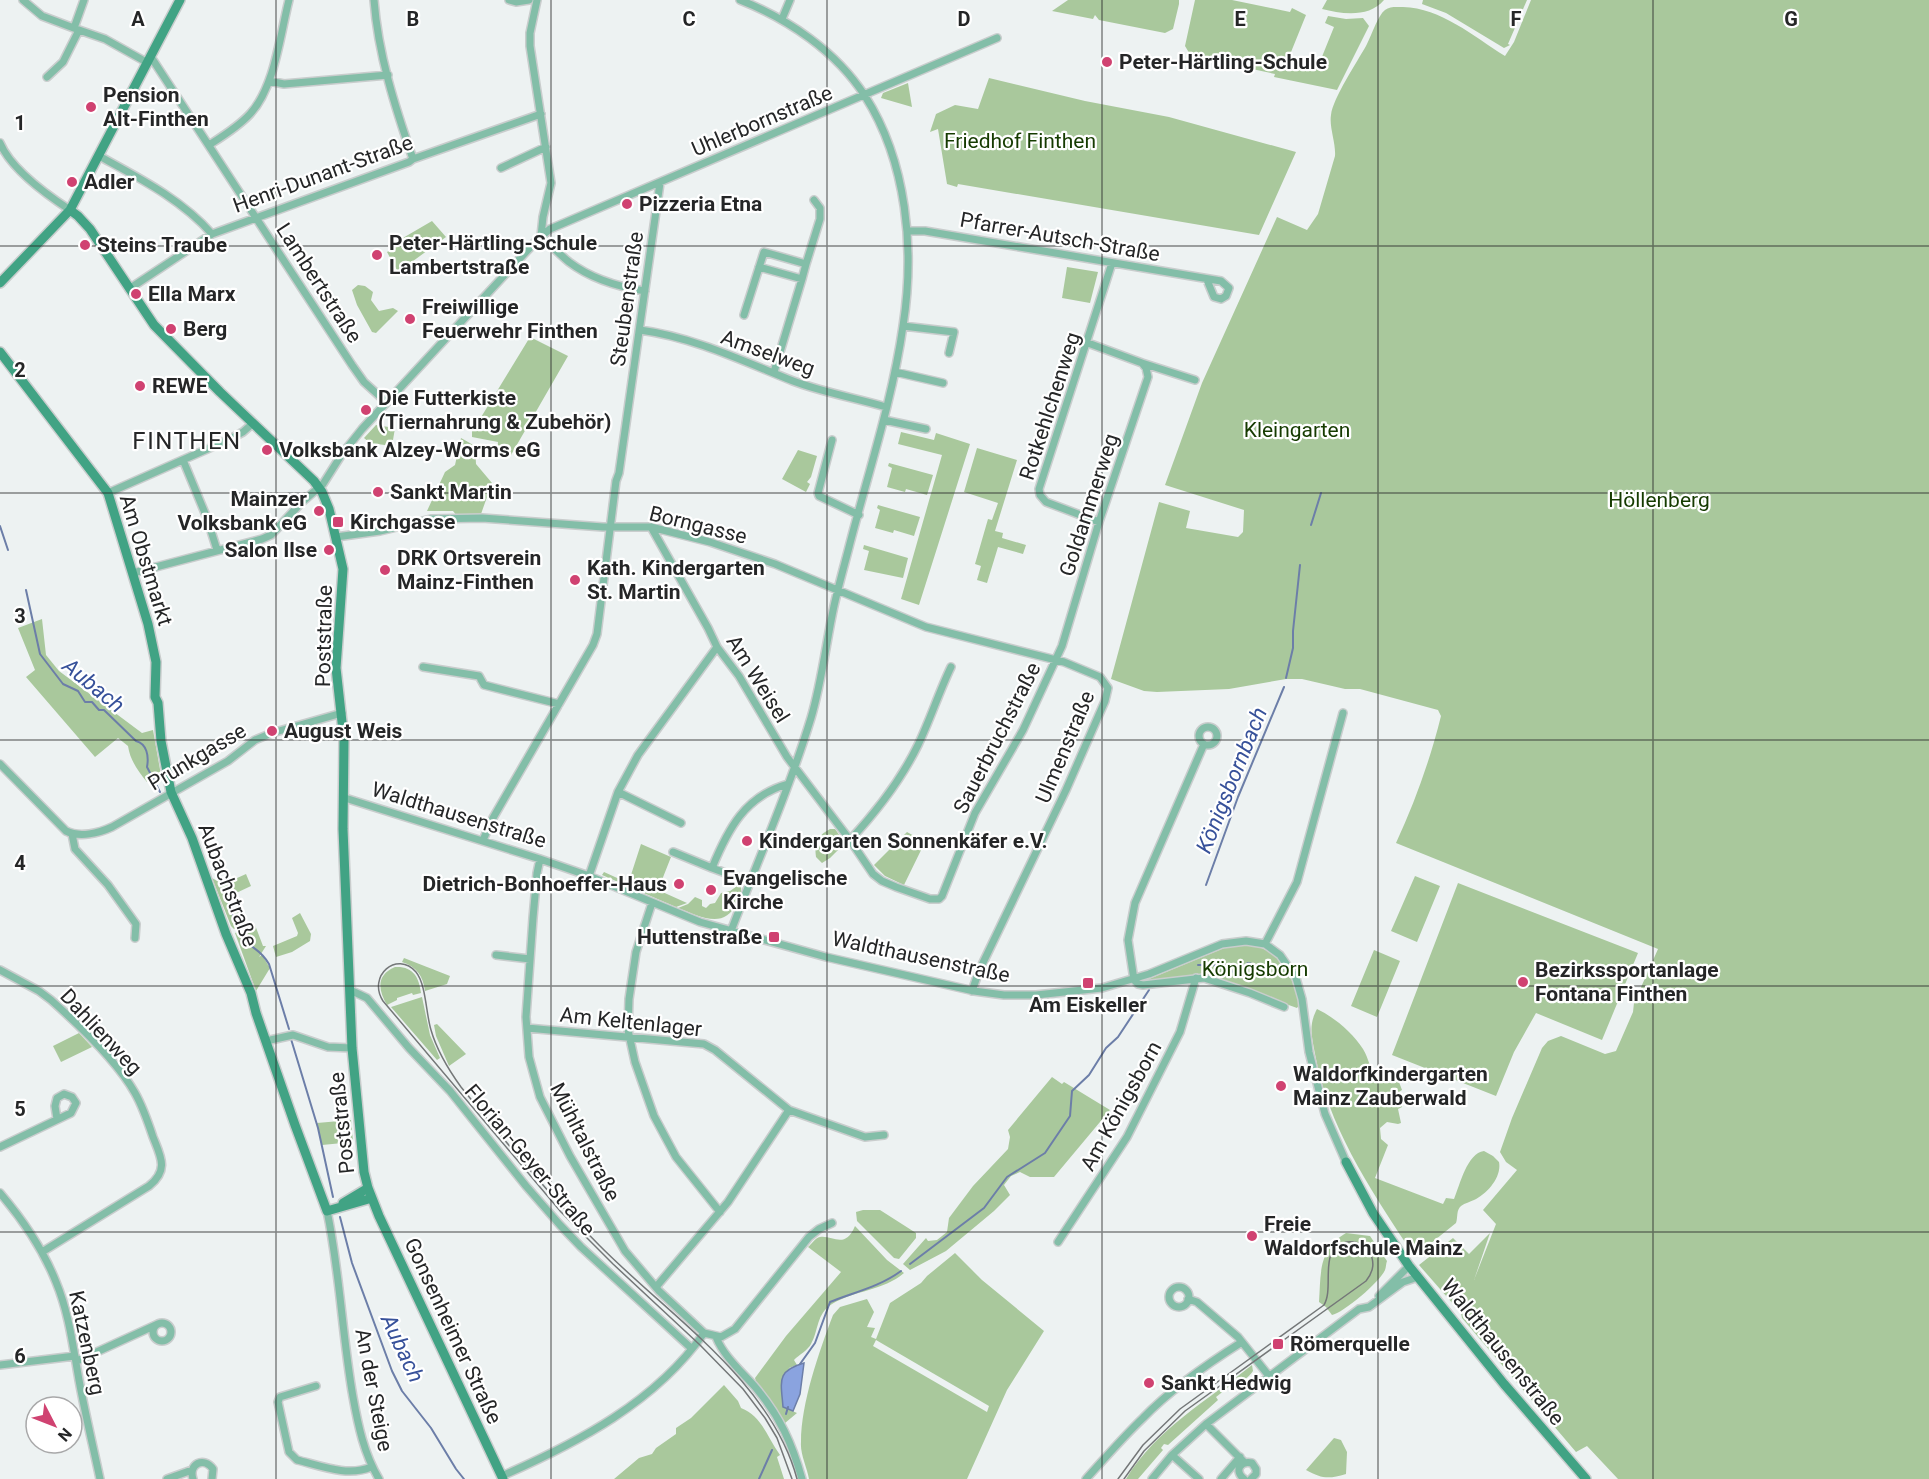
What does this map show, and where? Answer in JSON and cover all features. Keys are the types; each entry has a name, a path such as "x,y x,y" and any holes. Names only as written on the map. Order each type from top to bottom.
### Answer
{"main road":[{"path":"0,283 70,210 180,0"},
{"name":"Poststraße","path":"70,210 90,229 154,325 252,424 320,488 329,509 343,573 336,668 342,712 345,798 343,829 352,1048 364,1172 372,1198"},
{"name":"Am Obstmarkt","path":"0,352 108,493 148,624 156,662 155,697 158,703 161,741"},
{"name":"Aubachstraße","path":"161,741 171,792 192,838 226,934 251,993 327,1211"},
{"name":"Waldthausenstraße","path":"1346,1162 1373,1213 1409,1266 1504,1384 1586,1479"},
{"path":"339,1206 368,1188"},
{"path":"327,1211 372,1198"},
{"name":"Gonsenheimer Straße","path":"372,1198 503,1478"}],"street":[{"path":"23,0 42,16 105,39 149,60"},
{"path":"47,77 67,56 84,0"},
{"path":"209,145 251,113 261,98 269,81 289,0"},
{"path":"374,0 377,33 412,159"},
{"path":"509,0 516,2 529,0"},
{"path":"133,573 262,539 271,534 302,502 320,488 350,444 386,402 541,236 551,183 530,46 530,33 537,0"},
{"path":"731,930 788,784 815,701 838,590 884,420 894,372 903,326 908,231 897,172 883,134 865,96 822,48 782,19 740,0"},
{"path":"782,19 790,0"},
{"name":"Uhlerbornstraße","path":"541,236 553,228 997,38"},
{"name":"Lambertstraße","path":"149,60 209,145 364,382 386,402"},
{"path":"269,81 284,84 388,75"},
{"name":"Henri-Dunant-Straße","path":"129,290 212,234 412,159 541,114"},
{"path":"0,143 4,153 27,176 70,210"},
{"path":"501,168 546,147"},
{"path":"99,156 152,185 203,224 212,234"},
{"name":"Steubenstraße","path":"483,840 493,818 596,640 660,183"},
{"path":"774,372 820,219 820,208 814,200"},
{"name":"Pfarrer-Autsch-Straße","path":"908,231 925,231 1207,280"},
{"path":"541,236 570,263 580,269 625,288 645,291"},
{"path":"744,315 764,252 806,264"},
{"name":"Rotkehlchenweg","path":"1099,522 1046,502 1041,498 1039,492 1112,263"},
{"path":"759,267 802,279"},
{"path":"903,326 954,332 949,353"},
{"name":"Amselweg","path":"640,330 668,335 774,372 798,383 886,407"},
{"path":"1088,343 1195,380"},
{"name":"Goldammerweg","path":"1056,659 1148,377 1142,363"},
{"path":"894,372 943,382"},
{"path":"884,420 926,429"},
{"path":"108,493 239,435 252,424"},
{"path":"832,440 819,496 858,515"},
{"path":"183,460 207,518 217,550"},
{"name":"Borngasse","path":"336,537 380,531 431,519 482,518 536,524 651,527 742,552 926,627 1056,659 1104,680"},
{"name":"Am Weisel","path":"651,527 717,648 739,676 794,767 878,878 921,896 934,900 939,899"},
{"path":"589,876 618,792 638,755 717,648"},
{"name":"Sauerbruchstraße","path":"939,899 975,813 1023,730 1056,659"},
{"path":"423,667 479,676 484,685 559,704"},
{"path":"850,840 901,776 918,745 951,667"},
{"name":"Ulmenstraße","path":"972,991 979,971 1066,790 1105,701 1108,688 1104,680"},
{"name":"Prunkgasse","path":"72,834 105,830 228,761 255,740 342,712"},
{"path":"1265,945 1297,882 1343,713"},
{"path":"1204,744 1135,903 1128,939 1134,980 1143,985 1204,978 1284,1007"},
{"path":"0,764 58,825 72,834 75,849 108,885 136,924 135,938"},
{"path":"712,868 727,833 740,815 759,798 788,784"},
{"path":"618,792 681,823"},
{"name":"Waldthausenstraße","path":"345,798 540,858 700,922 862,966 972,991 1004,995 1050,995 1102,988 1134,980 1222,944 1246,941 1265,945 1280,955 1296,978 1302,999 1309,1052 1325,1114 1346,1162"},
{"path":"673,852 750,882"},
{"name":"Mühltalstraße","path":"540,858 530,959 527,1028 529,1057 540,1097 570,1156 625,1251 673,1305 704,1333"},
{"path":"652,903 640,937 632,972 628,1028 635,1062 654,1116 676,1158 720,1212"},
{"path":"496,955 530,959"},
{"name":"Dahlienweg","path":"0,970 51,1000 116,1066 135,1093 162,1161 159,1176 149,1186 42,1252"},
{"name":"Am Königsborn","path":"1058,1242 1127,1137 1180,1032 1196,978"},
{"name":"Florian-Geyer-Straße","path":"350,990 367,998 409,1048 450,1091 526,1186 581,1247 691,1348"},
{"name":"Am Keltenlager","path":"527,1028 631,1036 710,1046 789,1110 865,1137 884,1135"},
{"path":"266,1041 292,1035 328,1047 352,1048"},
{"path":"656,1287 720,1212 789,1110"},
{"path":"0,1147 57,1119"},
{"name":"Katzenberg","path":"0,1193 21,1218 42,1252 62,1297 100,1479"},
{"name":"An der Steige","path":"327,1211 350,1381 363,1442 371,1467 379,1479"},
{"path":"503,1478 603,1425 656,1384 704,1333 716,1337 735,1329 809,1236 832,1223"},
{"path":"1369,1307 1409,1266"},
{"path":"1152,1479 1172,1455 1206,1424 1269,1376 1359,1309 1369,1307 1403,1282 1418,1277"},
{"path":"1188,1299 1197,1302 1242,1342 1269,1376"},
{"path":"0,1365 76,1359 158,1324"},
{"path":"716,1337 722,1350 757,1390 782,1425 790,1439 802,1479"},
{"path":"1086,1479 1144,1417 1168,1395 1219,1356 1242,1342"},
{"path":"316,1386 280,1397 278,1402 292,1457 349,1472 371,1467"},
{"path":"1206,1424 1242,1460 1255,1466 1256,1472 1251,1479"},
{"path":"1172,1455 1199,1479"},
{"path":"1221,1479 1242,1460"},
{"path":"1242,1460 1238,1469 1239,1475 1244,1479"},
{"path":"167,1479 192,1470 197,1463 206,1462 213,1469 212,1479"},
{"path":"192,1470 193,1479"}],"green space":[{"path":"1068,0 1179,0 1179,4 1173,29 1165,33 1099,20 1095,15 1093,19 1052,11"},
{"path":"1195,0 1232,0 1290,12 1292,8 1306,15 1289,57 1317,69 1334,27 1325,23 1328,16 1346,19 1363,18 1369,26 1337,90 1191,56 1185,46"},
{"path":"1327,0 1384,0 1371,10 1355,13 1322,9"},
{"path":"1423,0 1527,0 1508,44 1510,45 1504,48 1446,13 1422,4"},
{"name":"Höllenberg","path":"1531,0 1929,0 1929,1479 1618,1479 1587,1446 1576,1452 1419,1265 1453,1238 1469,1254 1490,1233 1474,1280 1496,1224 1483,1210 1517,1170 1506,1162 1500,1152 1542,1048 1548,1041 1561,1036 1605,1054 1616,1051 1658,949 1396,843 1427,765 1441,716 1438,710 1360,689 1345,689 1302,679 1286,679 1229,689 1157,692 1144,691 1111,679 1159,502 1190,511 1186,528 1238,537 1243,532 1244,510 1165,485 1202,383 1277,217 1307,230 1318,214 1335,156 1331,120 1333,108 1380,16 1385,10 1394,7 1430,12 1456,24 1505,56 1514,42"},
{"name":"Friedhof Finthen","path":"989,78 1085,101 1169,117 1296,152 1259,235 947,184 938,129 930,132 936,114 955,105 978,109"},
{"path":"908,83 912,107 881,98 883,93"},
{"path":"432,221 446,237 398,272 387,252 398,245 396,242"},
{"path":"1067,267 1098,272 1090,303 1062,298"},
{"path":"358,285 365,286 373,292 371,300 379,311 393,308 398,311 376,333 372,332 357,305 352,290"},
{"path":"530,337 568,356 511,455 497,452 498,442 472,437 472,432"},
{"path":"376,425 395,428 392,446 370,443 364,438"},
{"path":"901,432 934,440 936,433 970,444 919,605 901,599 942,455 898,444"},
{"path":"461,438 475,446 476,464 492,483 481,514 457,516 453,511 427,511 445,472 455,465"},
{"path":"977,448 1017,460 995,531 1003,533 1002,538 1026,545 1023,554 998,547 987,583 977,580 981,566 975,564 988,519 992,520 998,503 964,492"},
{"path":"798,450 817,456 811,477 807,482 810,484 806,492 782,479"},
{"path":"889,463 933,475 927,495 887,487 892,468 888,466"},
{"path":"878,505 920,517 914,536 894,530 893,533 875,528 880,510 877,508"},
{"path":"864,545 908,558 903,578 864,570 869,551 863,549"},
{"path":"42,619 46,655 59,671 142,733 153,730 161,775 147,782 135,765 128,746 118,738 95,757 26,677 35,670 18,628"},
{"path":"830,829 835,829 845,843 822,863 816,857 816,844 819,837"},
{"path":"907,832 925,842 904,885 885,876 874,865"},
{"path":"641,844 671,857 658,890 687,903 676,907 602,875 604,872 626,882 629,881"},
{"path":"246,874 251,886 234,894 243,925 234,929 212,878 219,882 225,880 226,883"},
{"path":"1415,876 1440,886 1417,942 1391,931"},
{"name":"Bezirkssportanlage Fontana Finthen","path":"1458,883 1638,953 1602,1040 1536,1013 1514,1052 1496,1096 1392,1055"},
{"path":"740,884 741,890 732,911 719,919 694,915 678,908 688,904 695,897 702,900 702,906 706,908 715,903 721,893 730,891"},
{"path":"300,913 311,934 310,941 292,952 276,957 273,946 297,936 292,918"},
{"path":"255,925 263,946 266,946 259,957 262,955 270,968 256,991 235,933"},
{"name":"Königsborn","path":"1251,945 1271,953 1284,966 1293,984 1299,1005 1297,1008 1206,975 1144,981 1229,946"},
{"path":"1374,950 1400,961 1377,1017 1351,1006"},
{"path":"404,958 450,976 447,984 425,991 421,977 415,969 402,962"},
{"path":"395,967 406,968 417,977 421,993 413,995 412,993 397,998 387,1005 380,983 384,974"},
{"path":"422,997 430,1035 440,1058 437,1060 391,1007"},
{"path":"1317,1009 1343,1026 1359,1043 1367,1057 1375,1081 1399,1082 1402,1090 1397,1093 1401,1098 1402,1107 1398,1109 1401,1123 1387,1122 1380,1128 1381,1139 1388,1145 1375,1178 1443,1204 1446,1198 1454,1199 1465,1170 1478,1153 1484,1151 1499,1162 1496,1179 1488,1189 1479,1197 1461,1206 1456,1223 1425,1248 1418,1251 1407,1245 1351,1154 1329,1106 1312,1036 1314,1015"},
{"path":"437,1024 466,1054 449,1066 436,1036 434,1025"},
{"path":"79,1033 92,1047 61,1062 53,1046"},
{"path":"1052,1077 1110,1110 1054,1177 1030,1177 1020,1172 1011,1176 1004,1185 1010,1195 994,1211 946,1251 910,1270 903,1264 926,1238 928,1241 937,1240 947,1232 949,1218 973,1186 1008,1149 1010,1137 1008,1130"},
{"path":"351,1120 353,1142 322,1145 317,1123"},
{"path":"880,1210 916,1233 916,1238 899,1259 894,1258 857,1221 856,1212"},
{"path":"855,1226 887,1260 904,1273 887,1283 841,1299 823,1312 811,1344 794,1360 797,1365 789,1368 783,1407 797,1413 785,1423 757,1385 755,1378 786,1336 841,1272 808,1247 820,1237 843,1240"},
{"path":"1346,1233 1370,1236 1387,1261 1382,1275 1369,1289 1344,1309 1332,1315 1319,1302 1321,1272 1330,1247"},
{"path":"955,1253 982,1280 1044,1331 1007,1390 967,1479 809,1479 801,1447 804,1411 807,1394 833,1315 840,1307 867,1299 874,1312 867,1327 875,1328 871,1337 876,1339 890,1303 921,1283","holes":["876,1340 989,1406 987,1412 873,1346"]},
{"path":"1252,1365 1253,1371 1247,1377 1234,1383 1216,1397 1218,1400 1168,1445 1164,1444 1161,1448 1163,1450 1138,1479 1126,1479 1138,1461 1167,1430"},
{"path":"724,1385 741,1408 754,1416 764,1428 780,1455 777,1457 784,1479 614,1479 639,1458 652,1454 656,1448 676,1434 676,1428 691,1418"},
{"path":"1334,1438 1341,1440 1347,1452 1346,1474 1326,1477 1306,1470"}],"water":[{"path":"804,1363 800,1394 793,1411 783,1407 782,1378 789,1370"}],"waterway":[{"name":"Königsbornbach","path":"1311,525 1321,493"},
{"name":"Aubach","path":"0,526 8,550"},
{"name":"Königsbornbach","path":"1286,678 1293,648 1300,565"},
{"name":"Aubach","path":"26,590 40,654 63,684 78,691 85,702 92,702 99,710 104,710 143,745 148,759 147,767 160,792"},
{"name":"Königsbornbach","path":"1206,885 1238,797 1284,687"},
{"name":"Aubach","path":"224,891 242,936 263,955 269,964 289,1029"},
{"name":"Königsbornbach","path":"1198,965 1213,965 1234,972 1248,963 1252,964 1254,969"},
{"name":"Königsbornbach","path":"910,1264 984,1208 1007,1177 1045,1153 1070,1116 1072,1091 1089,1075 1106,1048 1118,1037 1149,990"},
{"name":"Aubach","path":"291,1039 318,1128 333,1197"},
{"name":"Aubach","path":"340,1217 352,1263 392,1371 402,1391 431,1428 464,1479"},
{"name":"Königsbornbach","path":"800,1364 815,1343 830,1302 875,1285 901,1271"},
{"name":"Königsbornbach","path":"786,1414 788,1407"},
{"name":"Königsbornbach","path":"759,1479 772,1450"}],"tram line":[{"path":"792,1479 777,1438 743,1389 561,1212 383,1001 379,992 379,983 386,969 401,964 416,972 422,984 433,1038 447,1067 461,1087 528,1168 599,1245 685,1324 741,1380 765,1411 784,1444 797,1479"},
{"path":"1118,1479 1143,1445 1180,1409 1324,1305 1327,1297 1329,1260 1332,1252 1338,1246 1353,1242 1369,1250 1373,1266 1366,1281 1185,1411 1144,1451 1124,1479"}],"place":[{"name":"Peter-Härtling-Schule","path":"1107,62"},
{"name":"Pension Alt-Finthen","path":"91,107"},
{"name":"Adler","path":"72,182"},
{"name":"Pizzeria Etna","path":"627,204"},
{"name":"Steins Traube","path":"85,245"},
{"name":"Peter-Härtling-Schule Lambertstraße","path":"377,255"},
{"name":"Ella Marx","path":"136,294"},
{"name":"Freiwillige Feuerwehr Finthen","path":"410,319"},
{"name":"Berg","path":"171,329"},
{"name":"REWE","path":"140,386"},
{"name":"Die Futterkiste (Tiernahrung & Zubehör)","path":"366,410"},
{"name":"Volksbank Alzey-Worms eG","path":"267,450"},
{"name":"Sankt Martin","path":"378,492"},
{"name":"Mainzer Volksbank eG","path":"319,511"},
{"name":"Kirchgasse","path":"338,522"},
{"name":"Salon Ilse","path":"329,550"},
{"name":"DRK Ortsverein Mainz-Finthen","path":"385,570"},
{"name":"Kath. Kindergarten St. Martin","path":"575,580"},
{"name":"August Weis","path":"272,731"},
{"name":"Kindergarten Sonnenkäfer e.V.","path":"747,841"},
{"name":"Dietrich-Bonhoeffer-Haus","path":"679,884"},
{"name":"Evangelische Kirche","path":"711,890"},
{"name":"Huttenstraße","path":"774,937"},
{"name":"Bezirkssportanlage Fontana Finthen","path":"1523,982"},
{"name":"Am Eiskeller","path":"1088,983"},
{"name":"Waldorfkindergarten Mainz Zauberwald","path":"1281,1086"},
{"name":"Freie Waldorfschule Mainz","path":"1252,1236"},
{"name":"Römerquelle","path":"1278,1344"},
{"name":"Sankt Hedwig","path":"1149,1383"}],"district":[{"name":"FINTHEN","path":"187,441"}],"park label":[{"name":"Kleingarten","path":"1297,430"}]}
